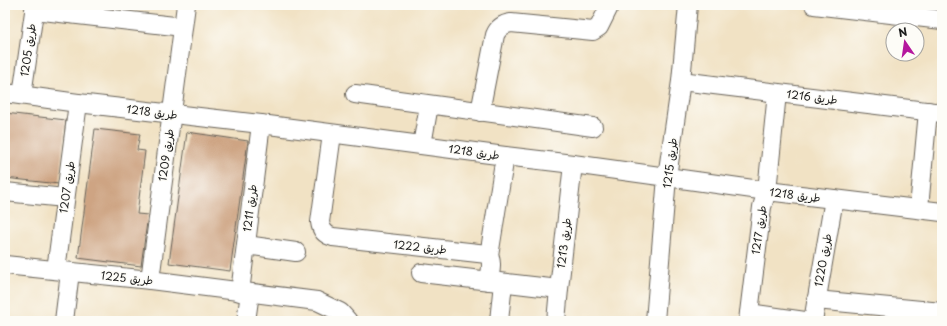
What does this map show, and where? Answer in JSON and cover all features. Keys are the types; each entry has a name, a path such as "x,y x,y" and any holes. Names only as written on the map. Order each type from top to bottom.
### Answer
{"street":[{"name":"طريق 1209","path":"150,280 186,5"},
{"path":"480,112 495,35 500,28 505,24 510,23 593,31 599,27 610,5"},
{"name":"طريق 1215","path":"655,321 668,177 681,81 688,5"},
{"path":"818,5 942,20"},
{"path":"34,7 183,27"},
{"name":"طريق 1205","path":"13,94 34,7"},
{"name":"طريق 1216","path":"681,81 935,112"},
{"name":"طريق 1217","path":"748,317 762,207 767,191 777,93"},
{"name":"طريق 1218","path":"13,94 172,115 261,124 573,164 767,191 919,208 942,212"},
{"path":"355,94 593,127"},
{"name":"طريق 1207","path":"64,321 63,271 65,198 78,103"},
{"path":"422,145 428,105"},
{"path":"919,208 935,112"},
{"name":"طريق 1211","path":"245,292 246,245 261,124"},
{"name":"طريق 1222","path":"332,134 320,222 325,234 333,237 485,254 489,256"},
{"path":"500,321 496,282 489,256 505,156"},
{"name":"طريق 1213","path":"556,321 573,164"},
{"path":"5,192 65,198"},
{"name":"طريق 1220","path":"813,321 834,199"},
{"path":"246,245 296,252"},
{"name":"طريق 1225","path":"5,265 150,280 317,300 340,312 348,321"},
{"path":"421,273 559,290"},
{"path":"245,292 246,321"},
{"path":"816,300 942,312"},
{"path":"748,317 805,321"}],"building":[{"path":"5,113 66,120 59,184 5,178"},
{"path":"95,129 140,134 137,150 145,151 137,214 148,215 141,266 78,258"},
{"path":"187,132 248,141 230,271 169,263"}]}
